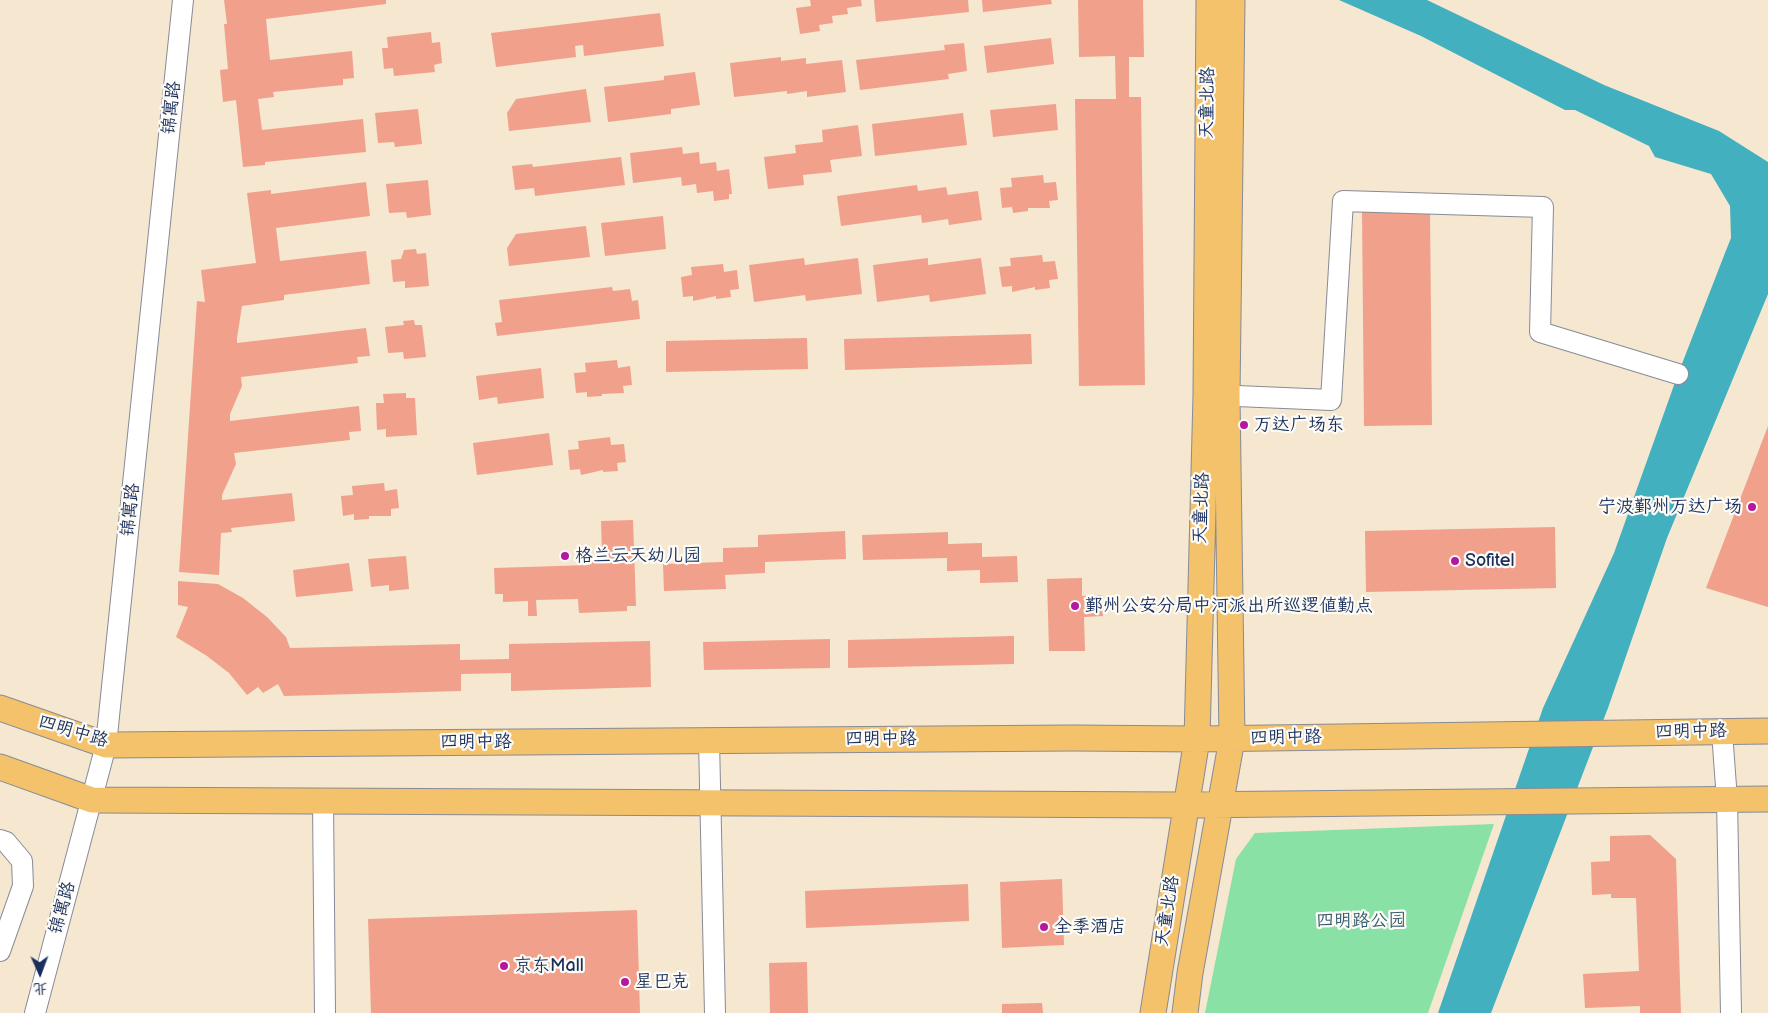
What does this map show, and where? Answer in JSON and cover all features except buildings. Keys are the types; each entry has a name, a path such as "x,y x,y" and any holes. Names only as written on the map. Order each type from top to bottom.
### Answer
{"main road":[{"name":"天童北路","path":"1153,1013 1197,739 1216,395 1210,0"},
{"path":"1185,1013 1190,973 1232,739 1216,395 1232,0"},
{"name":"四明中路","path":"0,708 106,745 1073,738 1232,739 1768,731"},
{"path":"0,767 92,800 1185,805 1768,799"}],"street":[{"name":"锦寓路","path":"35,1013 106,745 183,0"},
{"path":"1216,395 1331,400 1343,200 1543,207 1540,332 1678,374"},
{"path":"1722,732 1727,800 1731,1013"},
{"path":"709,740 715,1013"},
{"path":"323,801 325,1013"},
{"path":"0,840 6,842 22,861 23,886 0,951"}],"green space":[{"name":"四明路公园","path":"1494,824 1428,1013 1205,1013 1236,859 1255,833"}],"water":[{"path":"1339,0 1427,0 1604,85 1719,131 1768,162 1768,294 1667,538 1608,708 1491,1013 1438,1013 1543,708 1614,553 1678,374 1731,238 1730,206 1711,174 1655,157 1649,146 1575,110 1565,110 1421,36"}],"place":[{"name":"万达广场东","path":"1244,425"},
{"name":"宁波鄞州万达广场","path":"1752,507"},
{"name":"格兰云天幼儿园","path":"565,556"},
{"name":"Sofitel","path":"1455,561"},
{"name":"鄞州公安分局中河派出所巡逻值勤点","path":"1075,606"},
{"name":"全季酒店","path":"1044,927"},
{"name":"京东Mall","path":"504,966"},
{"name":"星巴克","path":"625,982"}]}
